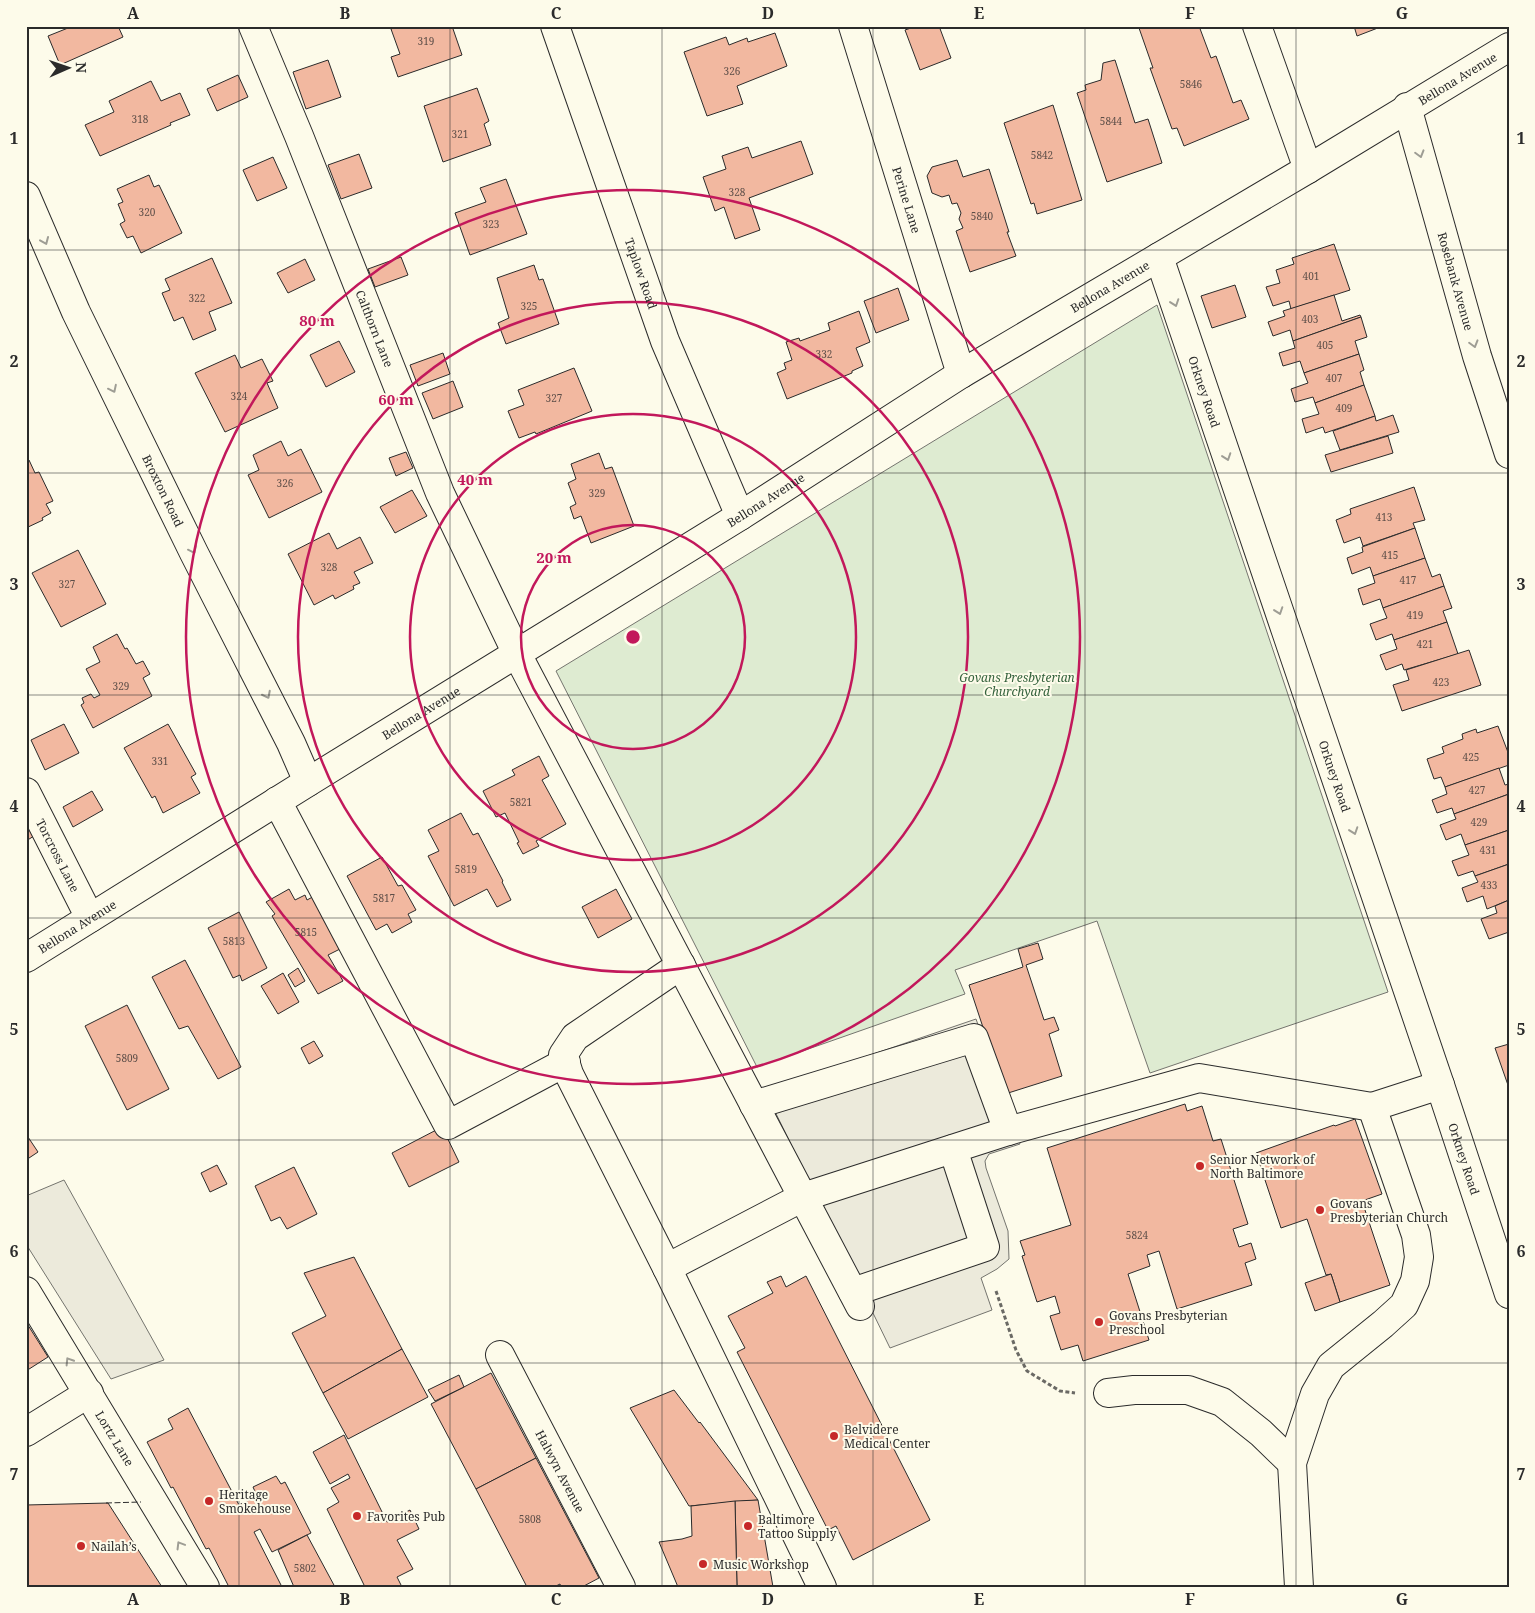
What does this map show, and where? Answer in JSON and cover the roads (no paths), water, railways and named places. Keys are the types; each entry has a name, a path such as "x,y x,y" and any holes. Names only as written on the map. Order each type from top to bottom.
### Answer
{"street":[{"name":"Calthorn Lane","path":"253,26 299,136 440,493 517,654 856,1299 985,1247 953,1149"},
{"name":"Taplow Road","path":"555,26 665,341 740,516"},
{"name":"Perine Lane","path":"853,26 961,374"},
{"path":"1257,26 1308,169"},
{"name":"Bellona Avenue","path":"26,958 740,516 961,374 1308,169 1407,107 1509,47"},
{"name":"Rosebank Avenue","path":"1407,107 1477,356 1509,454"},
{"name":"Broxton Road","path":"26,196 76,312 194,553 291,743 308,782"},
{"name":"Orkney Road","path":"1159,257 1509,1294"},
{"name":"Torcross Lane","path":"26,792 90,918"},
{"path":"277,801 448,1125 566,1062"},
{"path":"681,965 575,1037 563,1056 569,1074 667,1268 822,1587"},
{"path":"754,1105 974,1038 1008,1132"},
{"path":"667,1268 803,1197 1008,1132 1199,1078 1372,1107 1440,1085"},
{"path":"1299,1587 1292,1463 1315,1394 1331,1366 1383,1324 1404,1304 1415,1281 1419,1257 1416,1235 1372,1107"},
{"name":"Lortz Lane","path":"26,1291 205,1587"},
{"name":"Halwyn Avenue","path":"500,1355 621,1587"},
{"path":"1108,1393 1134,1390 1188,1390 1222,1402 1260,1433 1292,1463"},
{"path":"26,1432 89,1393"}],"place":[{"name":"Senior Network of North Baltimore","path":"1200,1166"},
{"name":"Govans Presbyterian Church","path":"1320,1210"},
{"name":"Govans Presbyterian Preschool","path":"1099,1322"},
{"name":"Belvidere Medical Center","path":"834,1436"},
{"name":"Heritage Smokehouse","path":"209,1501"},
{"name":"Favorites Pub","path":"357,1516"},
{"name":"Baltimore Tattoo Supply","path":"748,1526"},
{"name":"Nailah’s","path":"81,1546"},
{"name":"Music Workshop","path":"703,1564"}],"park label":[{"name":"Govans Presbyterian Churchyard","path":"1017,684"}]}
